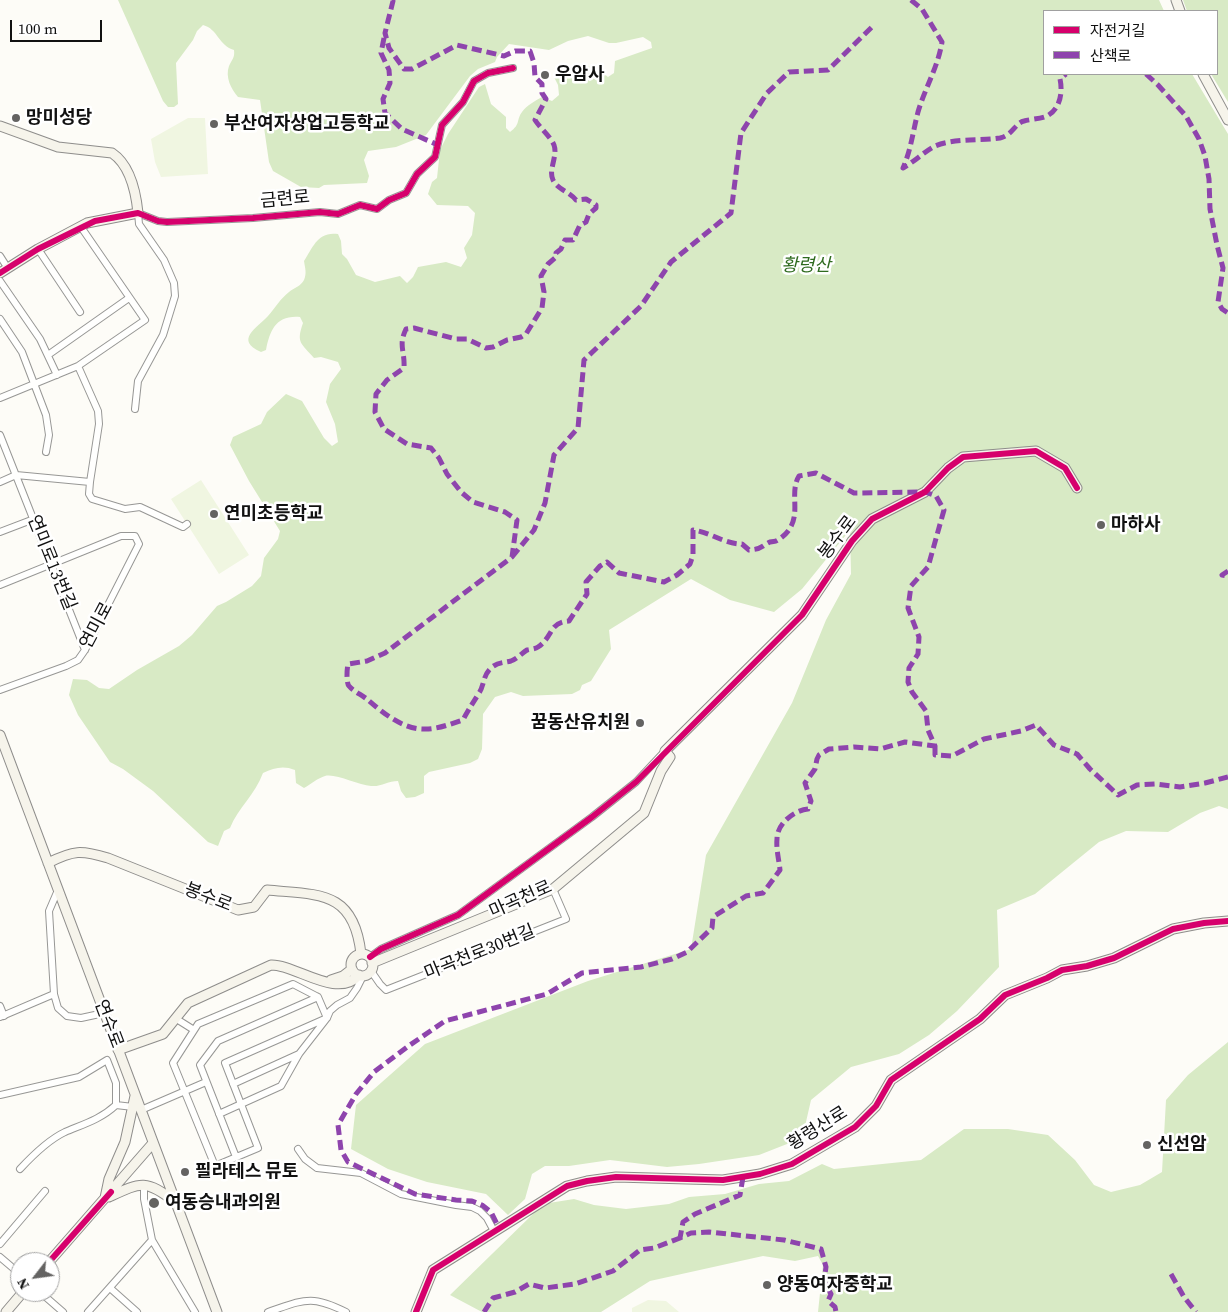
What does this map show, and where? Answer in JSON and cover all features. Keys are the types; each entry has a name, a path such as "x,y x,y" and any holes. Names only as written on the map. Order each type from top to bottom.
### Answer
{"street":[{"name":"금련로","path":"4,270 38,249 95,220 138,213 158,221 167,222 253,218 320,212 338,214 360,204 378,209 389,200 406,193 417,174 435,157 442,125 462,102 474,81 488,72 513,68"},
{"path":"1204,75 1228,120"},
{"path":"0,126 58,147 112,153 119,158 127,172 136,198 139,224 164,260 174,283 175,296 163,335 138,381 135,409"},
{"path":"0,398 78,366 145,320 80,227"},
{"path":"38,249 80,312"},
{"path":"0,256 4,270"},
{"path":"0,281 40,339 57,375"},
{"path":"48,355 130,298"},
{"path":"0,319 22,352 46,415 49,435 46,452"},
{"path":"78,366 98,411 99,424 89,494 92,499 125,509 140,507 183,527 187,524"},
{"name":"연미로13번길","path":"0,436 86,650"},
{"name":"봉수로","path":"665,751 802,615 852,541 872,519 925,492 948,468 962,457 1036,451 1065,468 1077,488"},
{"path":"0,482 16,475 90,482"},
{"path":"0,532 34,519"},
{"name":"연미로","path":"0,690 78,660 86,650 139,544 135,536 121,536 52,564"},
{"path":"0,585 52,564"},
{"name":"연수로","path":"0,736 135,1096 137,1108"},
{"path":"219,1114 281,1086 300,1054 327,1018 330,1011 350,998 357,988 364,966 381,949 458,915 592,817 636,782 665,751"},
{"name":"마곡천로","path":"118,1050 162,1034 188,1003 271,965 282,966 296,973 324,982 350,982 364,966 553,889 644,813 661,770 670,757 665,751"},
{"name":"봉수로","path":"48,863 68,854 86,852 108,858 238,910 254,907 267,890 320,895 335,900 346,911 355,929 364,966"},
{"name":"마곡천로30번길","path":"364,966 386,990 566,919 553,889"},
{"path":"58,890 49,911 54,994 58,1008 67,1016 81,1018 104,1013"},
{"name":"황령산로","path":"416,1312 433,1270 567,1186 616,1177 723,1180 760,1174 792,1164 855,1127 876,1106 891,1080 980,1019 1005,995 1048,978 1062,970 1087,966 1114,958 1174,929 1204,923 1228,921"},
{"path":"293,984 296,973"},
{"path":"293,984 318,997 327,1018"},
{"path":"293,984 198,1024 173,1063 215,1166 258,1148 225,1063 327,1018"},
{"path":"0,1006 2,1016 54,994"},
{"path":"236,1157 200,1065 218,1042 318,997"},
{"path":"175,1018 194,1030"},
{"path":"233,1084 300,1054"},
{"path":"0,1095 79,1077 107,1060 116,1083 116,1105"},
{"path":"20,1169 35,1153 53,1139 102,1117 116,1105 137,1108 206,1082"},
{"path":"137,1108 153,1143 217,1312"},
{"path":"104,1199 109,1180 137,1108"},
{"path":"58,1252 153,1143"},
{"path":"298,1149 305,1159 317,1168 361,1173 401,1194 472,1207 480,1211 487,1218 494,1231"},
{"path":"104,1199 132,1186 144,1185 151,1186 162,1192 175,1202"},
{"path":"144,1185 144,1199 152,1240 196,1312"},
{"path":"0,1244 45,1191"},
{"path":"88,1312 152,1240"},
{"path":"0,1257 10,1266"},
{"path":"110,1288 137,1312"},
{"path":"268,1312 310,1300 322,1301 346,1312"},
{"path":"6,1312 14,1302"},
{"path":"52,1302 63,1312"}],"green space":[{"name":"황령산","path":"118,0 1159,0 1164,10 1043,10 1043,75 1193,75 1228,134 1228,809 1219,806 1200,813 1168,832 1126,831 1099,842 1035,894 997,910 999,967 957,1011 929,1035 899,1054 851,1067 811,1100 803,1135 787,1144 759,1155 667,1167 610,1160 569,1166 545,1166 532,1174 525,1199 508,1215 486,1194 427,1182 388,1169 351,1149 356,1105 425,1044 588,981 691,949 706,855 792,703 826,620 851,574 850,530 802,589 774,612 730,600 691,579 609,630 611,649 591,681 582,685 580,690 572,694 523,696 511,692 495,697 483,714 482,749 478,759 470,763 429,772 424,776 424,793 406,798 401,791 398,781 371,786 329,776 320,778 304,788 296,783 295,770 283,767 263,773 256,788 237,814 230,828 224,831 218,846 208,842 153,791 110,762 78,715 69,695 73,679 87,680 99,688 109,689 137,670 179,646 192,635 217,606 252,586 261,576 264,558 278,539 280,531 249,481 230,445 233,437 261,424 267,412 286,394 302,401 324,438 332,446 338,442 335,424 326,402 330,384 341,369 338,362 321,357 314,358 306,349 300,339 303,323 300,317 285,318 280,321 272,330 266,350 261,352 249,343 248,338 250,334 283,297 303,282 306,273 304,261 317,241 326,235 338,234 341,241 342,254 356,275 375,282 400,276 407,283 413,277 418,267 446,262 461,267 467,258 464,248 472,235 475,213 468,206 437,205 428,194 432,182 437,178 440,150 448,134 479,87 485,84 491,104 506,117 506,128 510,132 516,127 520,115 529,105 542,97 552,101 559,95 558,85 554,77 568,69 587,66 608,77 614,73 615,61 652,48 651,42 643,37 609,43 588,36 568,41 549,50 509,44 495,62 478,69 470,76 426,135 396,147 368,151 364,160 369,176 367,183 324,185 319,188 301,187 273,171 269,162 260,100 238,97 233,90 228,79 228,70 234,57 234,50 225,45 208,27 203,25 197,31 193,40 176,63 178,104 174,107 168,107 163,101"},
{"path":"1183,0 1228,0 1228,102 1212,75 1218,75 1218,10 1187,10"},
{"path":"188,118 205,118 208,174 161,177 155,162 151,139"},
{"path":"201,480 249,555 219,574 171,499"},
{"path":"1228,1042 1228,1312 818,1312 823,1265 818,1256 795,1261 763,1256 650,1281 601,1312 482,1312 450,1295 535,1212 549,1203 574,1199 594,1205 626,1209 669,1204 689,1197 725,1194 759,1184 789,1181 822,1164 834,1169 921,1160 964,1129 1008,1129 1048,1135 1075,1160 1094,1185 1111,1192 1140,1185 1162,1172 1166,1100 1188,1075"},
{"path":"648,1300 666,1301 679,1312 632,1312 632,1308"}],"marked path":[{"path":"392,0 385,33 389,48 404,69 412,69 457,45 504,56 515,51 530,51 534,63 535,77 542,84 542,93 546,99 535,120 550,138 555,149 552,172 553,180 576,200 586,199 596,205 596,208 589,214 586,222 580,225 573,240 565,240 561,249 556,253 556,257 548,264 541,276 544,292 542,308 526,334 486,348 467,339 456,339 414,328 406,329 402,340 404,368 387,380 376,394 375,412 384,429 407,444 431,448 439,458 447,474 461,492 473,502 505,512 517,520 512,557 385,653 367,661 348,664 347,682 351,688 387,715 409,727 430,729 463,720 481,690 490,669 498,664 513,660 527,650 538,647 554,627 569,621 587,594 586,582 600,566 607,562 619,573 664,582 677,575 690,564 693,555 693,530 729,542 742,544 749,550 777,541 787,533 792,525 796,484 799,476 816,473 854,493 925,492 936,496 944,510 928,567 911,586 908,608 919,637 918,654 909,668 908,682 912,692 926,711 928,730 935,746 905,742 880,749 854,747 829,749 819,755 815,769 805,783 811,801 808,809 788,818 778,833 777,847 780,870 763,893 746,896 713,917 712,928 687,952 672,959 641,967 582,973 547,994 445,1021 374,1072 356,1094 338,1125 341,1150 348,1162 415,1194 472,1201 482,1205 491,1212 499,1228"},
{"path":"911,0 922,9 942,42 938,60 918,112 903,168 942,143 1000,138 1008,134 1021,122 1047,116 1058,105 1061,95 1060,79 1065,75"},
{"path":"512,557 534,530 545,503 554,455 578,428 584,360 641,306 671,262 731,213 741,133 767,93 789,72 828,70 872,27"},
{"path":"384,38 381,53 389,70 390,83 383,99 385,113 402,129 438,145"},
{"path":"1147,75 1186,116 1199,139 1205,156 1209,179 1210,209 1223,268 1218,302 1222,309 1228,313"},
{"path":"1228,571 1222,575 1228,576"},
{"path":"935,746 935,755 952,756 984,739 1021,731 1036,725 1054,745 1077,754 1118,795 1137,785 1155,784 1180,787 1228,777"},
{"path":"743,1177 740,1195 695,1214 683,1222 680,1238 691,1233 709,1232 784,1240 821,1249 826,1267 824,1281 831,1294 828,1301 835,1307 836,1312"},
{"path":"484,1312 493,1298 515,1292 529,1284 545,1288 575,1284 613,1271 640,1250 654,1248 680,1238"},
{"path":"1171,1274 1184,1297 1196,1312"}],"cycle path":[{"path":"0,273 38,249 95,221 138,213 158,221 167,222 253,218 320,212 338,214 360,205 377,209 389,200 406,193 417,174 435,157 442,125 463,102 474,81 488,73 513,68"},
{"path":"370,957 381,949 458,915 592,817 636,782 802,615 852,541 872,519 925,492 948,468 963,457 1036,451 1065,468 1077,488"},
{"path":"416,1312 433,1270 567,1186 616,1177 723,1180 760,1174 792,1164 855,1127 876,1106 891,1080 980,1019 1005,995 1062,970 1087,966 1114,958 1173,929 1228,921"},
{"path":"58,1252 111,1192"}],"place":[{"name":"우암사","path":"545,75"},
{"name":"망미성당","path":"16,118"},
{"name":"부산여자상업고등학교","path":"214,124"},
{"name":"연미초등학교","path":"214,514"},
{"name":"마하사","path":"1101,525"},
{"name":"꿈동산유치원","path":"640,723"},
{"name":"신선암","path":"1147,1145"},
{"name":"필라테스 뮤토","path":"185,1172"},
{"name":"여동승내과의원","path":"154,1203"},
{"name":"양동여자중학교","path":"767,1285"}]}
